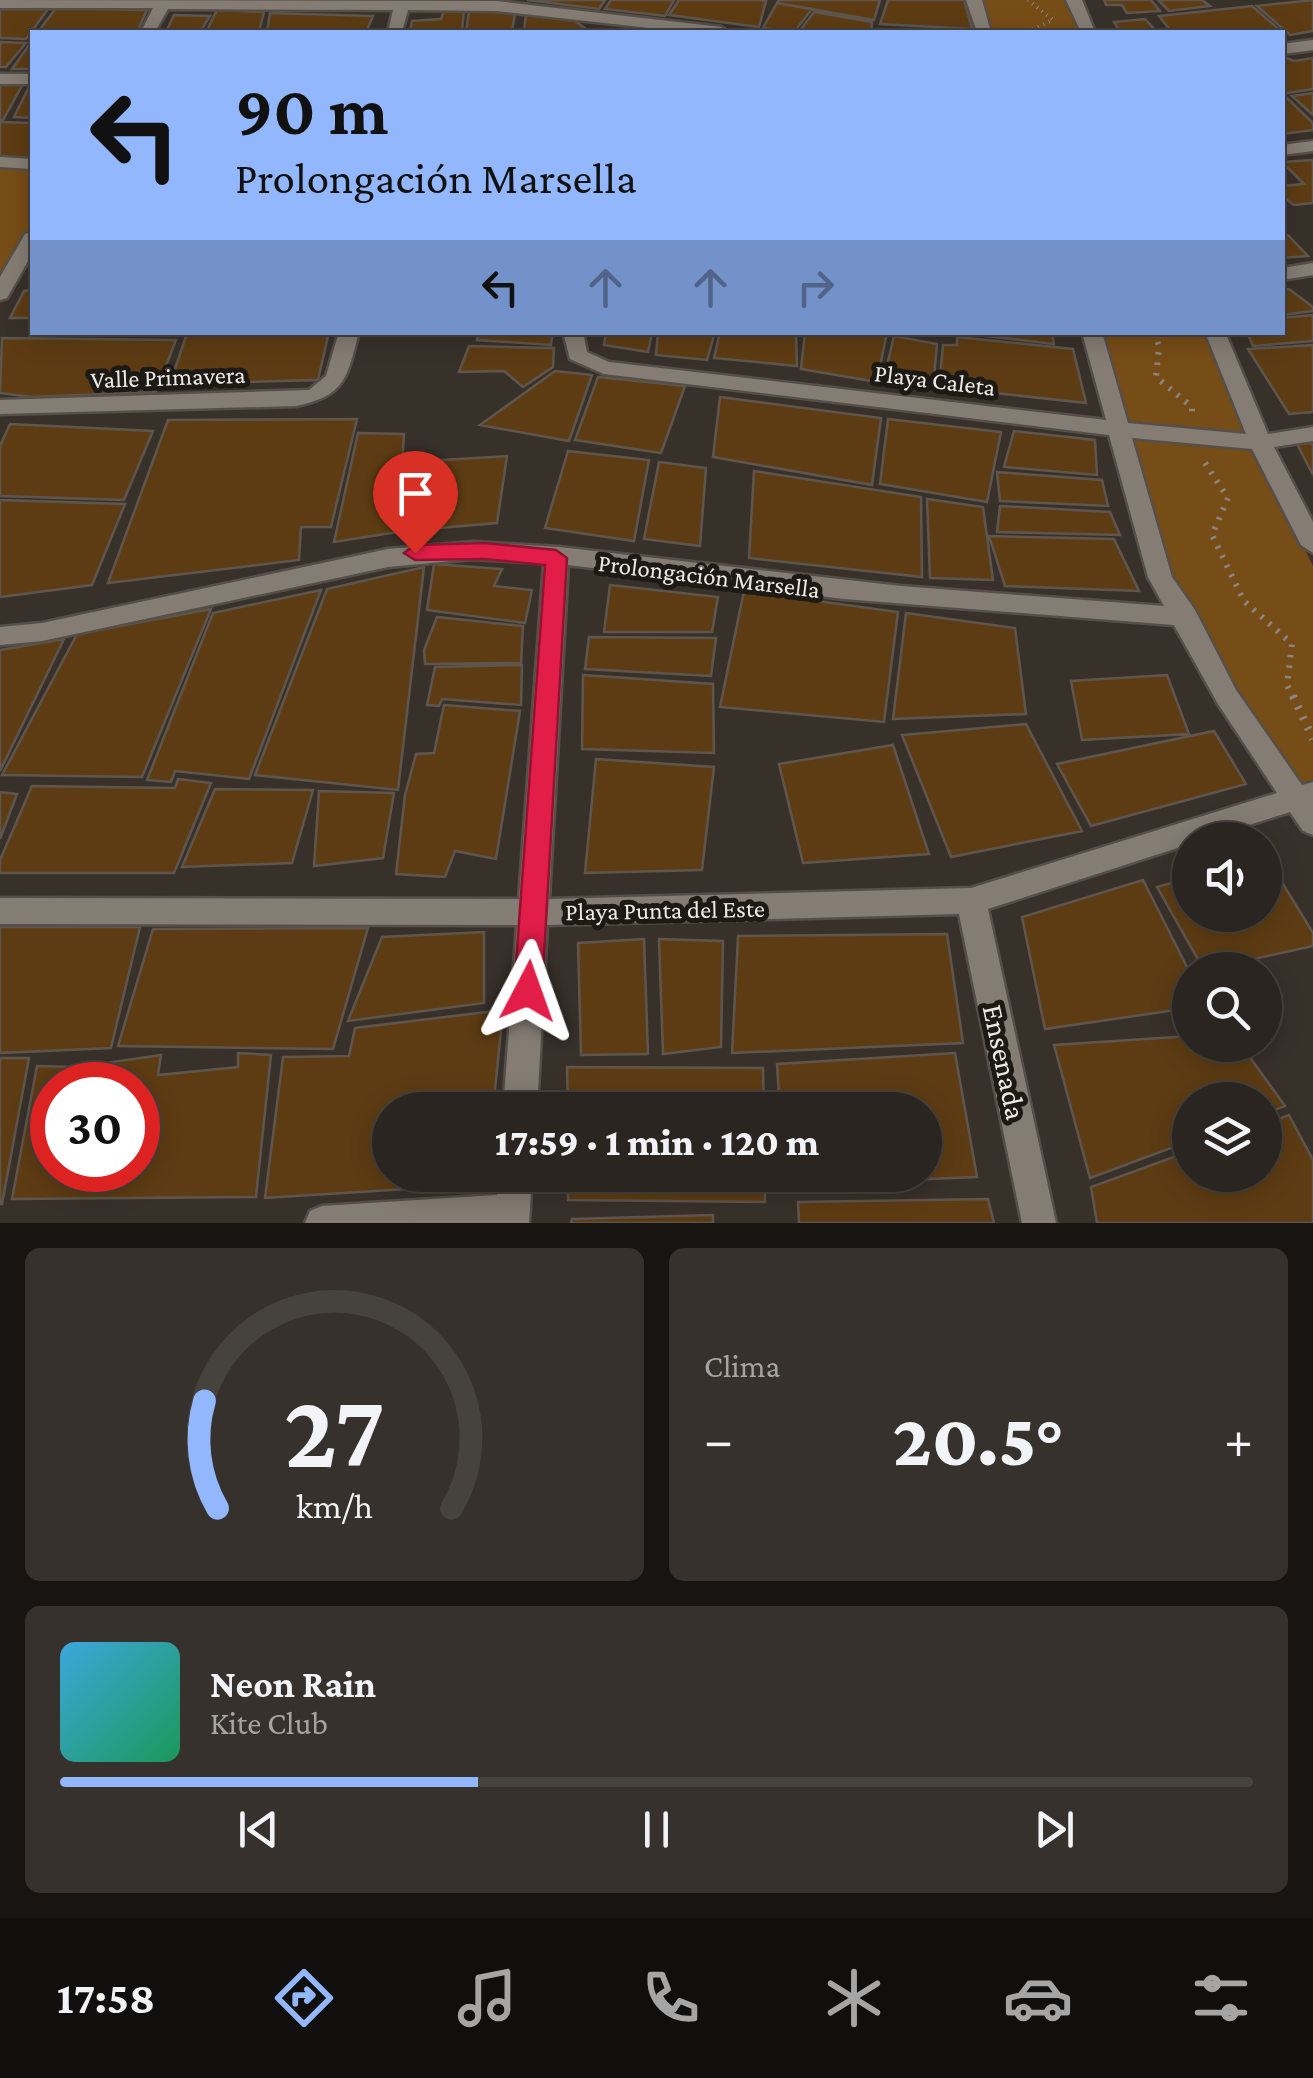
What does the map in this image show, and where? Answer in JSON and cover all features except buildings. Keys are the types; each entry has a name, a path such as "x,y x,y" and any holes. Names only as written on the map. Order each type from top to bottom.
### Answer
{"street":[{"path":"974,0 983,30"},
{"path":"1074,0 1087,30"},
{"path":"149,30 164,2"},
{"path":"0,3 496,6 601,25 687,30"},
{"path":"395,30 403,3"},
{"path":"1285,49 1313,45"},
{"path":"0,79 30,79"},
{"path":"1285,150 1313,146"},
{"path":"0,162 30,164"},
{"path":"2,286 30,241"},
{"path":"1285,273 1313,268"},
{"path":"2,286 30,282"},
{"name":"Valle Primavera","path":"0,407 296,400 316,395 332,384 348,335"},
{"name":"Playa Caleta","path":"574,335 577,356 604,368 1188,437 1260,442 1313,434"},
{"path":"1093,335 1160,576 1228,697 1307,805"},
{"path":"1216,335 1260,442 1313,544"},
{"name":"Prolongación Marsella","path":"0,636 42,632 415,553 473,550 958,604 1186,617"},
{"path":"521,1092 556,558"},
{"name":"Playa Punta del Este","path":"0,912 534,912 971,901 1307,805"},
{"name":"Ensenada","path":"971,901 1039,1223"},
{"path":"322,1223 512,1217 514,1192"}],"path":[{"path":"1028,0 1053,20 1030,30"},
{"path":"1155,335 1159,346 1156,378 1192,407 1193,433 1188,437 1228,498 1212,534 1244,601 1292,644 1287,685 1313,739"}],"shaded area":[{"path":"979,0 1069,0 1083,30 989,30"},
{"path":"0,162 30,164 30,242 7,282 0,281"},
{"path":"1091,335 1210,335 1250,437 1313,566 1313,828 1164,564"}],"route":[{"path":"415,553 484,551 556,558 528,991"}]}
